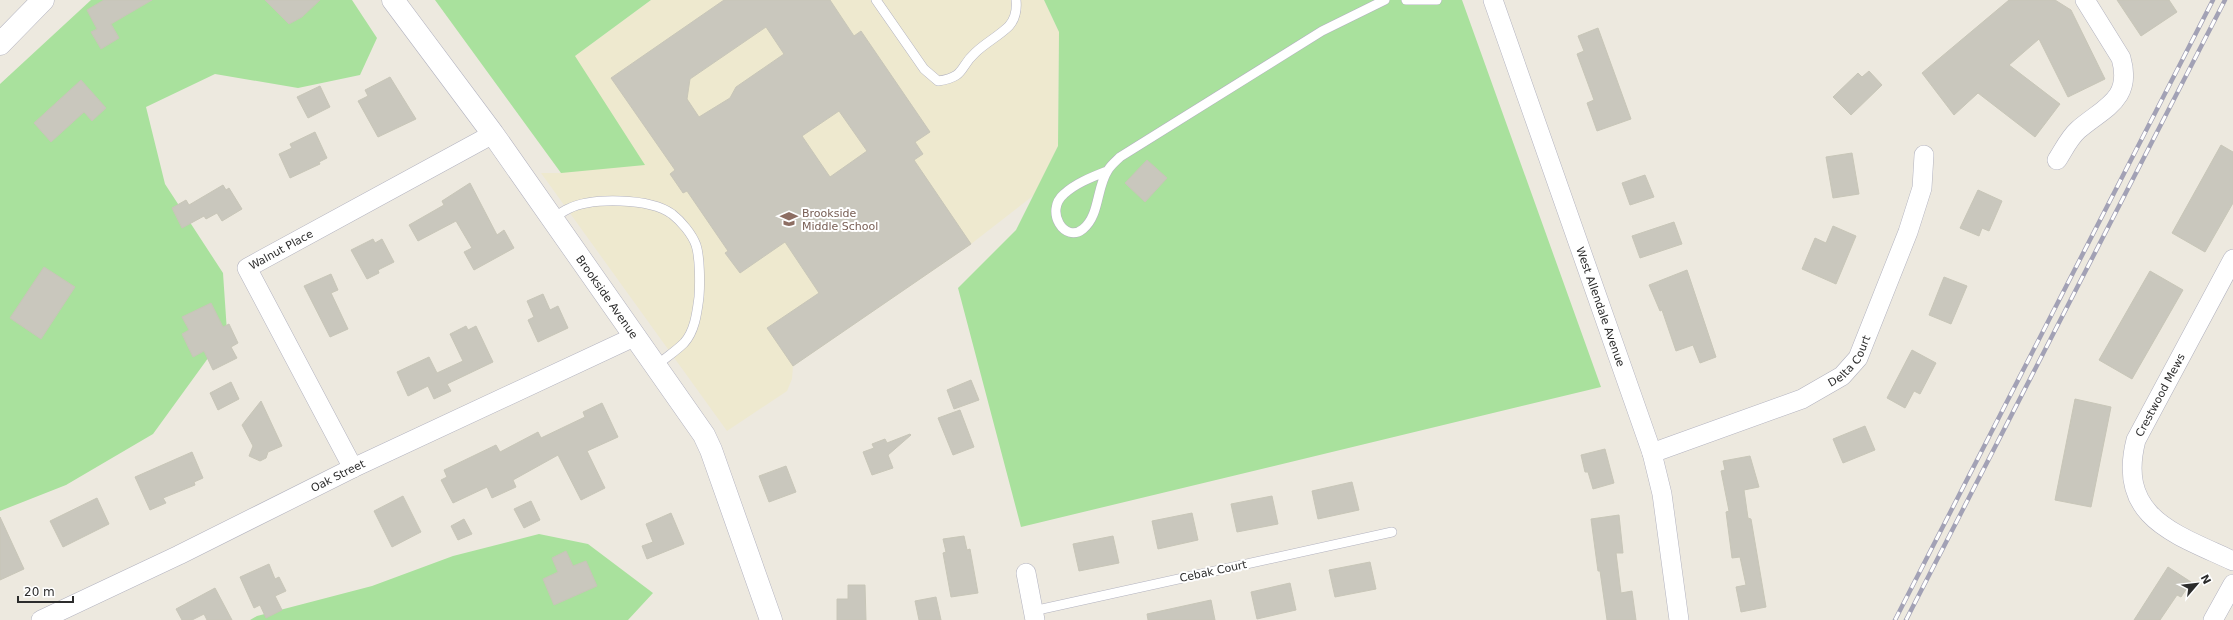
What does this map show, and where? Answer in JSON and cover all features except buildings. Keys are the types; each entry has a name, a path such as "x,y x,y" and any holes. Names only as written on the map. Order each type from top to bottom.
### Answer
{"main road":[{"path":"0,44 43,0"},
{"name":"Brookside Avenue","path":"393,0 493,134 636,336 711,450 771,620"}],"street":[{"name":"West Allendale Avenue","path":"1493,0 1652,453 1662,494 1679,620"},
{"path":"2057,160 2077,131 2110,106 2119,96 2123,84 2124,69 2121,58 2085,0"},
{"name":"Walnut Place","path":"353,468 247,268 493,134"},
{"name":"Delta Court","path":"1652,453 1802,399 1842,376 1858,358 1908,232 1922,188 1924,155"},
{"name":"Crestwood Mews","path":"2233,259 2136,440 2131,458 2131,475 2136,494 2144,509 2156,522 2168,530 2233,561"},
{"name":"Oak Street","path":"41,620 179,555 353,468 636,336"},
{"path":"1026,573 1034,615"},
{"path":"2213,620 2233,584"}],"lane":[{"path":"876,0 924,69 938,81 949,79 963,70 973,54 1009,25 1017,10 1016,0"},
{"path":"1107,171 1086,179 1063,194 1057,203 1055,214 1059,225 1071,232 1081,231 1090,223 1107,171 1120,157 1322,31 1385,0"},
{"path":"1406,0 1437,0"},
{"path":"553,219 568,208 591,202 610,200 649,205 671,213 685,228 696,246 700,288 698,311 693,328 685,342 656,366"},
{"name":"Cebak Court","path":"1034,615 1392,532"}],"shaded area":[{"name":"Brookside Middle School","path":"651,0 1044,0 1059,32 1058,146 1034,195 971,244 793,366 792,379 787,391 727,431 541,173 561,173 575,56"}],"green space":[{"path":"91,0 352,0 377,38 360,75 298,88 215,74 146,107 165,184 223,273 227,332 153,434 66,485 0,511 0,84"},
{"path":"435,0 651,0 575,56 645,165 561,173"},
{"path":"1044,0 1462,0 1601,387 1021,527 958,288 1016,230 1058,146 1059,32"},
{"path":"539,534 588,544 653,593 628,620 250,620 257,616 372,586 453,556"}],"railway":[{"path":"1895,620 2213,0"},
{"path":"1906,620 2225,0"}],"place":[{"name":"Brookside Middle School","path":"789,219"}]}
